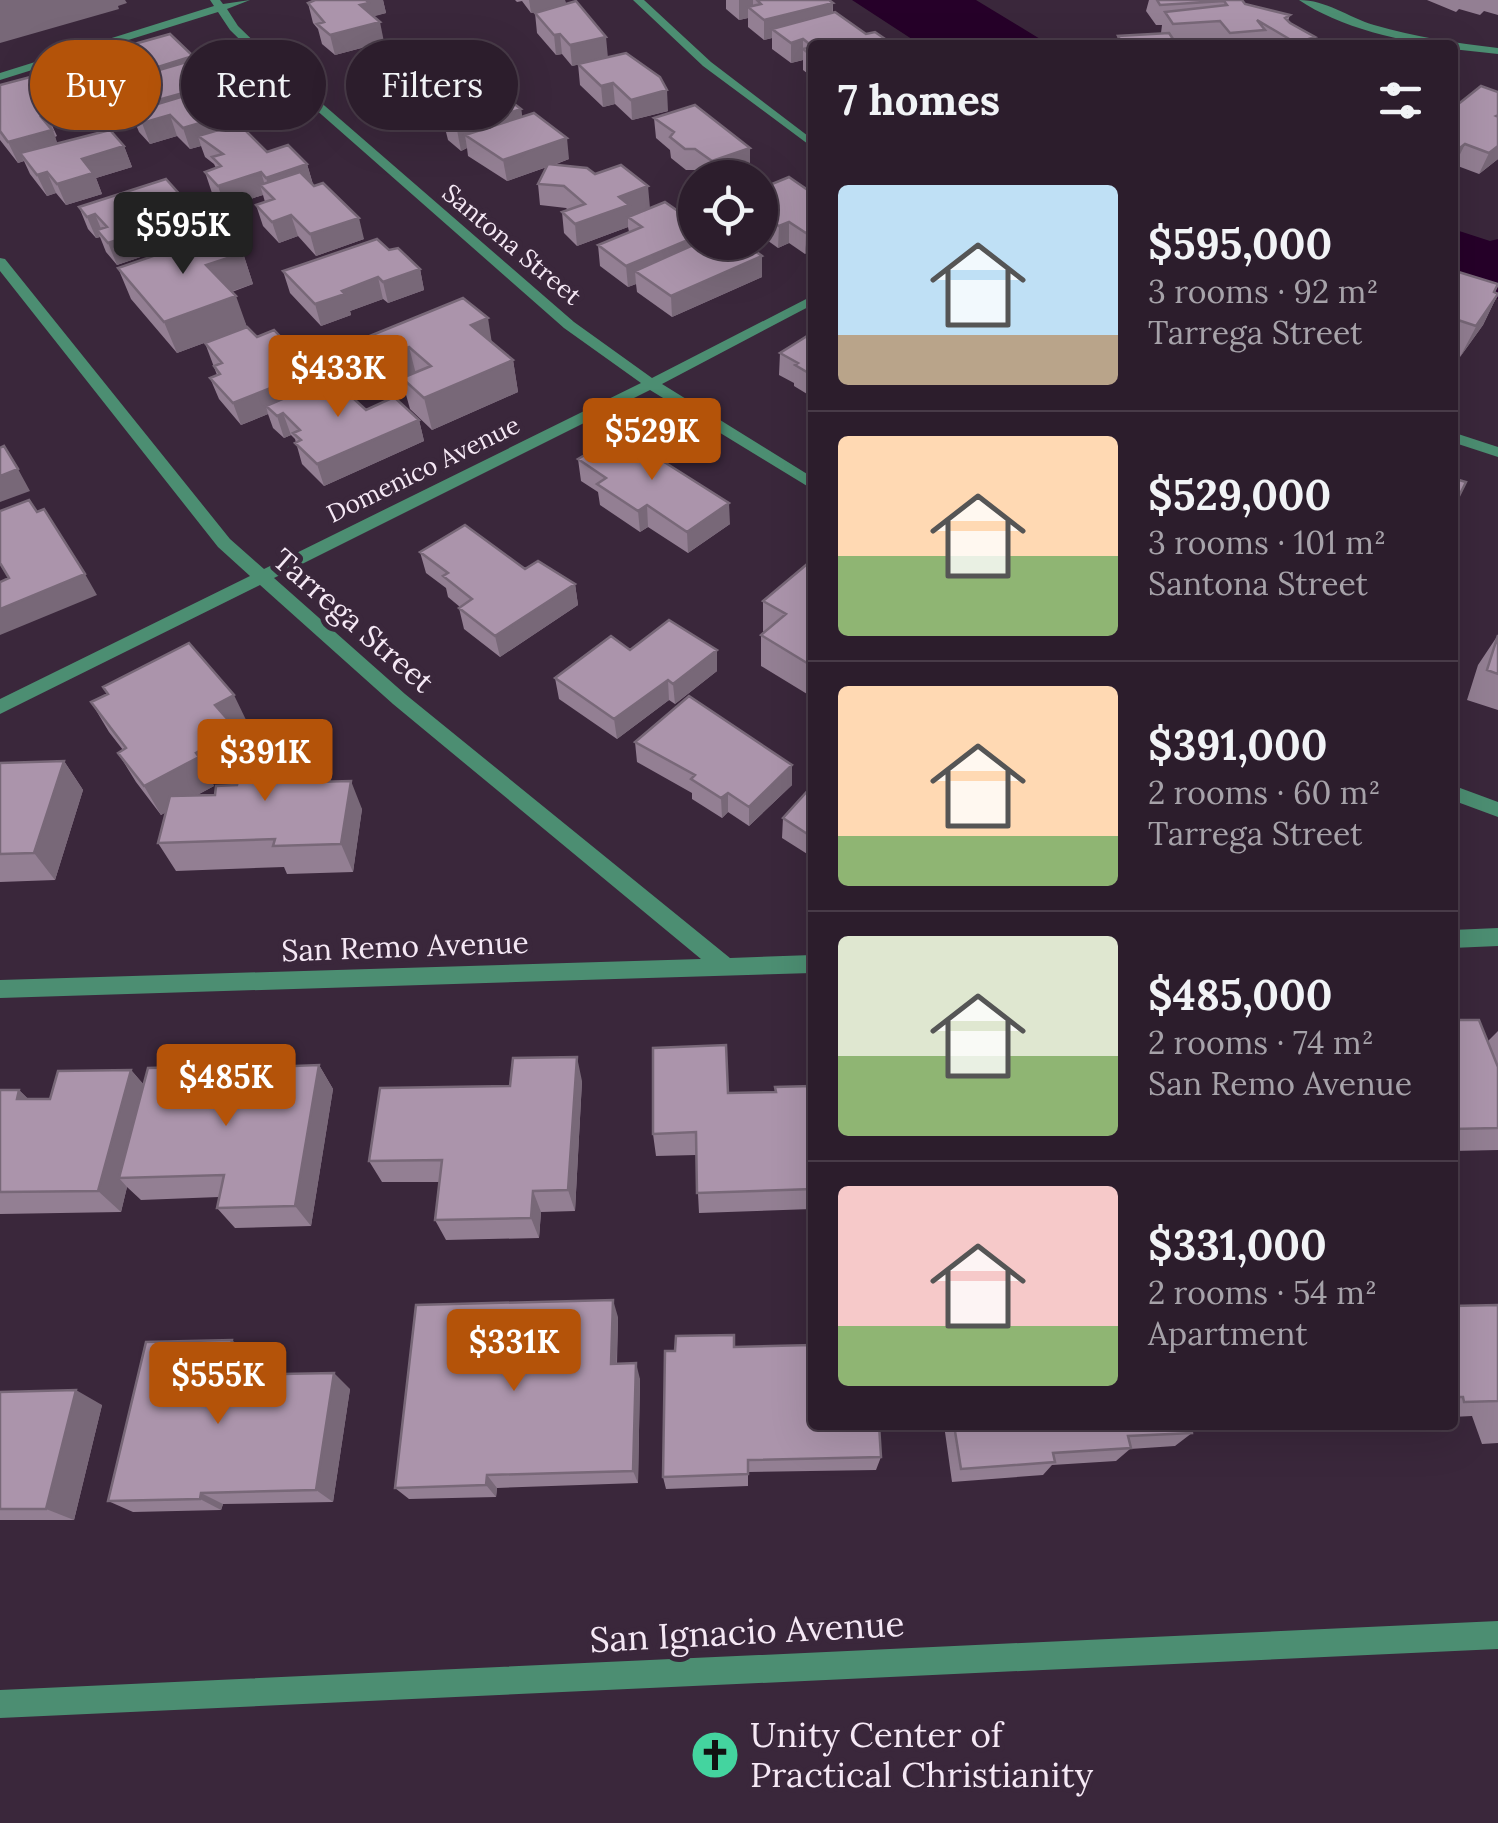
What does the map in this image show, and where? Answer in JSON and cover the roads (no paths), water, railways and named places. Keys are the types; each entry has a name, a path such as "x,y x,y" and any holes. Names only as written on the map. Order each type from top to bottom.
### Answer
{"street":[{"path":"0,77 217,4 244,0"},
{"path":"638,0 706,64 808,141"},
{"path":"1304,0 1366,26 1423,40"},
{"name":"Santona Street","path":"217,4 234,28 276,69 428,206 569,325 651,384 808,482"},
{"path":"1458,47 1498,51"},
{"name":"Tarrega Street","path":"0,262 224,543 399,700 726,966"},
{"name":"Domenico Avenue","path":"0,707 808,302"},
{"path":"1458,439 1498,452"},
{"path":"1458,794 1498,810"},
{"path":"1458,939 1498,938"},
{"name":"San Remo Avenue","path":"0,990 808,964"},
{"name":"San Ignacio Avenue","path":"0,1704 1498,1636"}],"place":[{"name":"Unity Center of Practical Christianity","path":"715,1755"}]}
